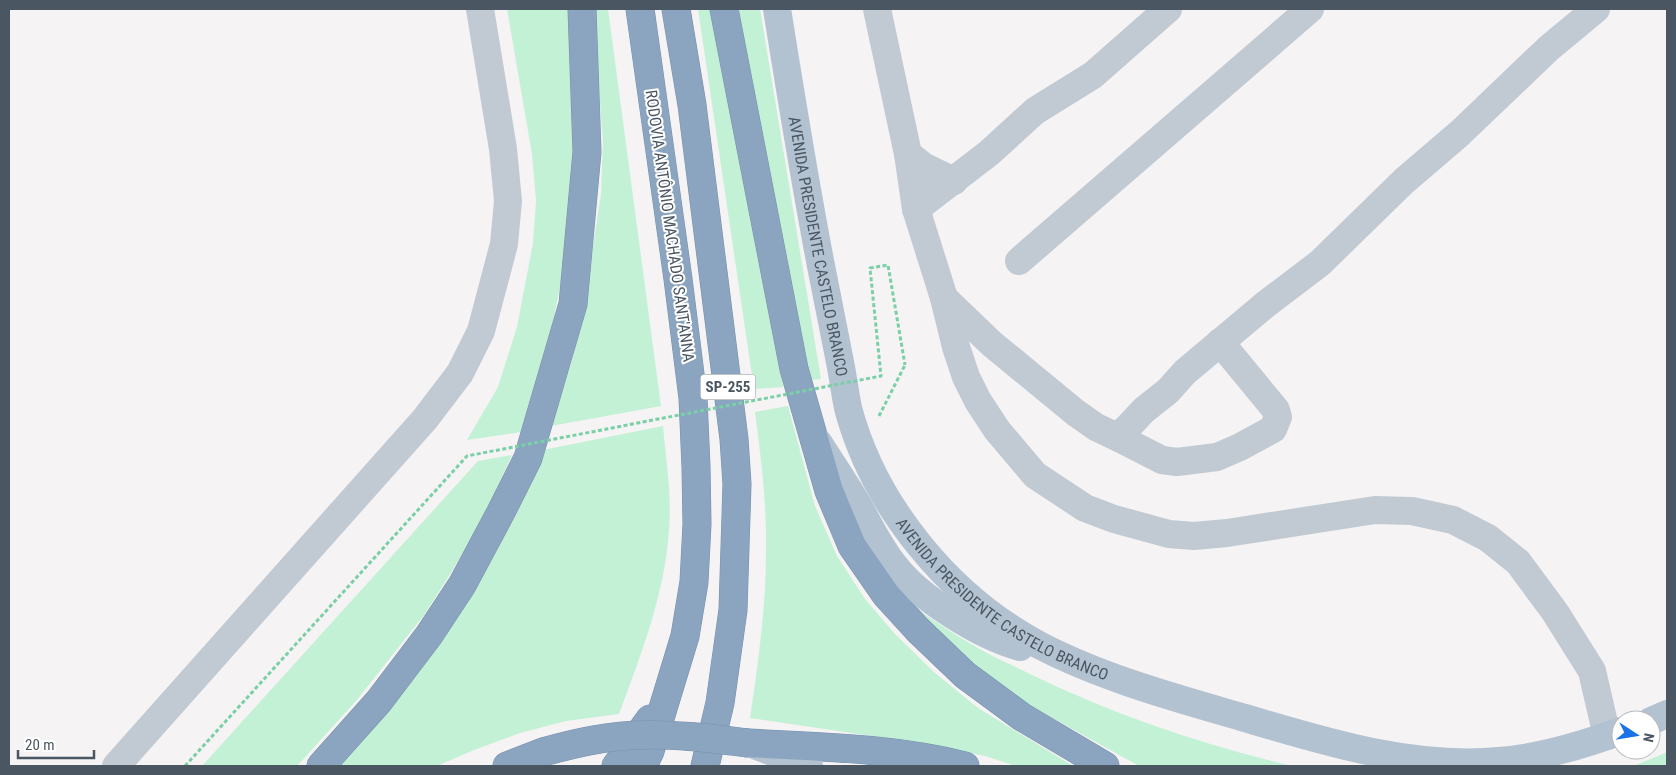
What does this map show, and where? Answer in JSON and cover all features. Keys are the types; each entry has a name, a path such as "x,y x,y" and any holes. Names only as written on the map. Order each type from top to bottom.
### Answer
{"highway":[{"path":"321,766 379,701 429,635 462,585 528,458 573,304 586,152 582,9"},
{"name":"RODOVIA ANTÔNIO MACHADO SANT'ANNA","path":"640,9 693,398 697,524 694,582 684,636 650,751 643,766"},
{"name":"SP-255","path":"676,9 692,105 734,439 737,484 733,610 720,703 705,766"},
{"path":"724,9 794,369 828,491 852,546 886,595 918,630 965,675 1022,717 1105,766"},
{"path":"616,766 665,698"},
{"path":"507,766 543,752 606,738 645,734 748,743 889,751 934,758 965,766"}],"main road":[{"name":"AVENIDA PRESIDENTE CASTELO BRANCO","path":"777,9 805,180 848,408 862,450 894,513 960,589 1007,626 1083,666 1172,696 1295,733 1355,748 1416,760 1500,761 1556,751 1611,735"},
{"path":"812,432 855,500 879,544 895,567 938,606 1000,641 1083,666"},
{"path":"748,743 809,766"}],"street":[{"path":"116,766 425,419 460,373 481,331 504,244 508,202 503,149 480,9"},
{"path":"877,9 908,154 916,210 944,298 956,347 966,377 997,430 1035,475 1085,508 1114,519 1169,534 1194,536 1374,510 1412,511 1453,520 1488,538 1518,562 1555,612 1592,671 1611,725"},
{"path":"916,210 989,153 1035,111 1093,75 1168,9"},
{"path":"1019,261 1310,9"},
{"path":"1117,436 1144,410 1168,392 1185,372 1220,342 1320,263 1404,181 1460,133 1550,48 1596,9"},
{"path":"908,154 923,166 954,181"},
{"path":"944,298 992,344 1076,413 1096,427 1162,460 1177,462 1217,457 1240,448 1273,429 1278,417 1276,410 1220,342"}],"path":[{"path":"186,766 467,456 881,376 870,268 888,265 905,365 862,450"}],"green space":[{"path":"507,9 568,9 576,144 568,248 548,346 536,393 521,432 467,440 498,387 517,327 533,243 536,201 532,154"},
{"path":"593,9 608,9 661,406 551,426 572,361 585,299 601,194 603,143"},
{"path":"698,9 713,9 783,387 754,389"},
{"path":"734,9 760,9 821,379 810,380"},
{"path":"788,406 815,506 837,556 865,599 895,634 935,673 978,708 1073,766 1016,766 985,756 926,744 750,718 759,656 766,573 765,499 755,412"},
{"path":"663,426 670,504 667,554 651,624 619,714 566,721 520,733 437,766 338,766 454,621 484,574 515,517 543,450"},
{"path":"512,455 483,518 424,615 356,701 297,766 202,766 478,461"},
{"path":"914,607 990,654 1090,701 1190,738 1292,766 1139,766 1013,696 973,665"},
{"path":"1667,752 1667,766 1633,766 1648,760 1661,760 1661,755"}]}
